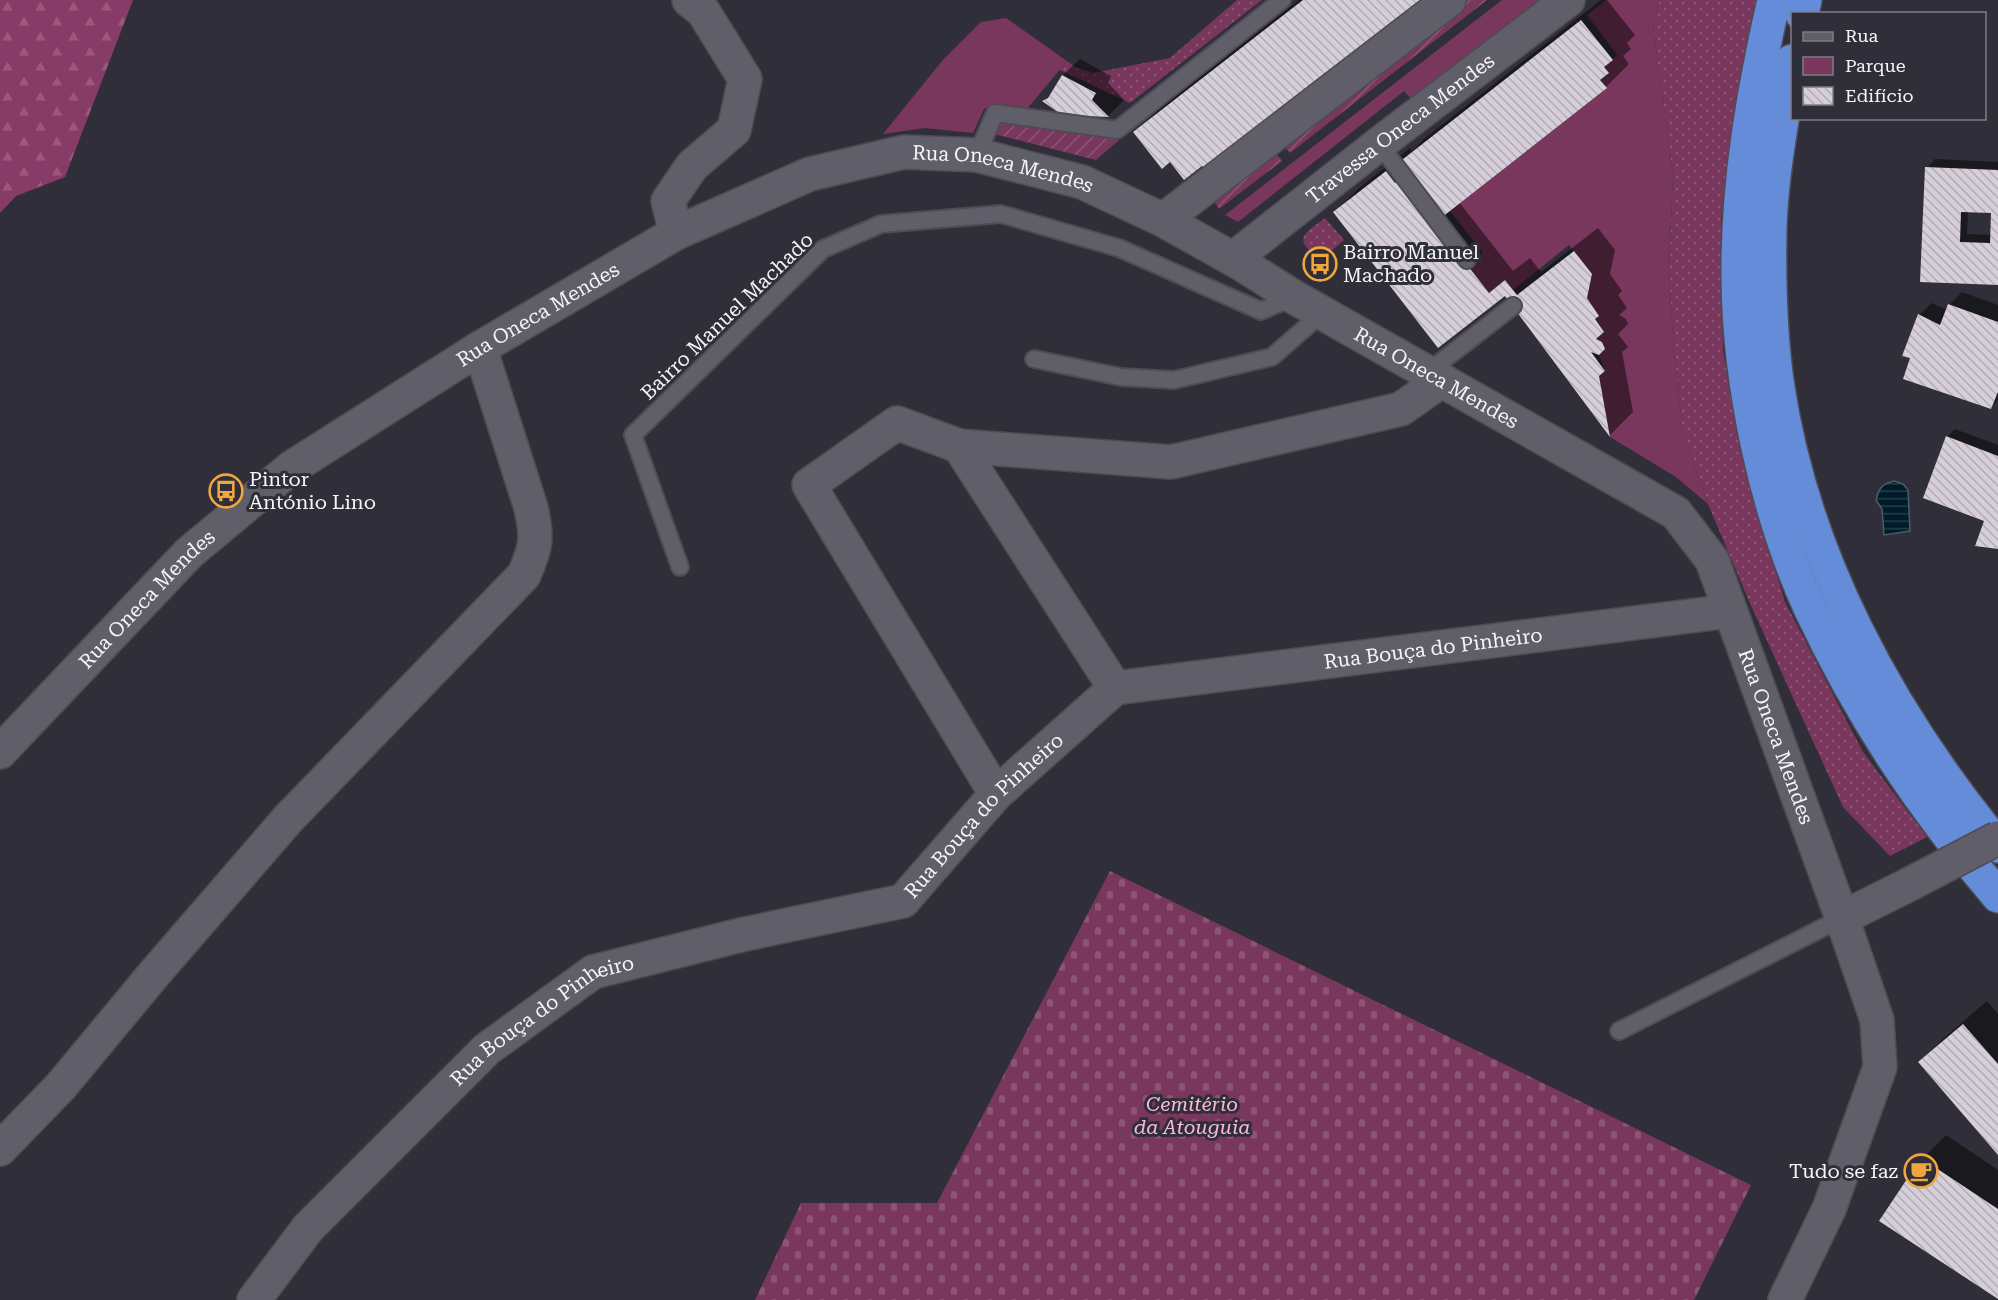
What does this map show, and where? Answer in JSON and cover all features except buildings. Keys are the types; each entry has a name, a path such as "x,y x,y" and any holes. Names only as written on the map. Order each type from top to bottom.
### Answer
{"highway":[{"path":"1774,0 1750,114 1743,173 1738,279 1745,378 1765,475 1790,558 1809,606 1851,686 1883,742 1913,787 1946,833 1998,896"},
{"path":"1791,67 1775,167 1770,225 1770,280 1777,381 1789,444 1821,549 1862,643 1894,698 1952,788 1998,846"}],"street":[{"path":"676,233 668,201 692,166 734,130 745,80 703,11 689,0"},
{"path":"1164,220 1449,0"},
{"name":"Travessa Oneca Mendes","path":"1233,259 1378,144 1568,0"},
{"name":"Rua Oneca Mendes","path":"0,752 197,545 291,468 480,348 676,233 810,174 904,152 977,155 1082,182 1164,220 1294,297 1676,513 1712,560 1877,1020 1880,1067 1829,1209 1785,1300"},
{"path":"0,1149 61,1086 288,819 524,575 535,550 536,530 480,348"},
{"path":"996,794 809,485 897,423 959,446 1171,462 1401,409 1435,376"},
{"path":"959,446 1115,688"},
{"name":"Rua Bouça do Pinheiro","path":"254,1300 308,1228 487,1049 594,972 745,934 903,901 996,794 1115,688 1730,611"},
{"path":"1842,918 1998,838"}],"lane":[{"path":"977,155 995,113 1117,130 1282,0"},
{"path":"1378,144 1467,260"},
{"name":"Bairro Manuel Machado","path":"680,567 633,435 823,249 881,224 1001,214 1119,248 1261,311 1294,297"},
{"path":"1435,376 1513,306"},
{"path":"1034,359 1121,376 1174,380 1272,357 1322,312"},
{"path":"1620,1031 1842,918"}],"green space":[{"path":"0,0 133,0 65,177 16,196 0,213"},
{"path":"1237,0 1262,0 1130,103 1060,70 1067,61 1075,67 1093,73 1170,58"},
{"path":"1468,0 1487,0 1290,153 1283,144"},
{"path":"1502,0 1552,0 1415,104 1404,91 1238,222 1225,215"},
{"path":"1606,0 1659,0 1653,26 1673,174 1669,272 1674,353 1683,432 1708,504 1676,477 1610,437 1599,376 1605,371 1599,355 1605,349 1602,342 1596,339 1604,332 1595,319 1599,316 1587,298 1592,274 1569,245 1513,290 1505,280 1489,293 1467,265 1483,253 1450,211 1606,89 1600,80 1604,67 1617,55 1587,15"},
{"path":"1659,0 1758,0 1742,66 1721,219 1723,351 1741,453 1785,602 1863,752 1927,837 1890,856 1843,807 1748,599 1708,504 1683,432 1674,353 1669,272 1673,174 1653,26"},
{"path":"1006,18 1067,61 1027,109 994,103 984,109 973,133 925,128 883,134 942,61 981,22"},
{"path":"998,117 1119,140 1096,160 994,134"},
{"path":"1274,151 1282,161 1219,209 1214,201"},
{"path":"1325,218 1344,240 1321,260 1306,247 1303,238 1310,229"},
{"name":"Cemitério da Atouguia","path":"1110,871 1751,1185 1694,1300 755,1300 801,1203 937,1203"}],"water":[{"path":"1894,481 1903,484 1908,490 1910,531 1884,535 1882,509 1876,500 1882,487"}],"place":[{"name":"Bairro Manuel Machado","path":"1320,264"},
{"name":"Pintor António Lino","path":"226,491"},
{"name":"Tudo se faz","path":"1921,1171"}]}
